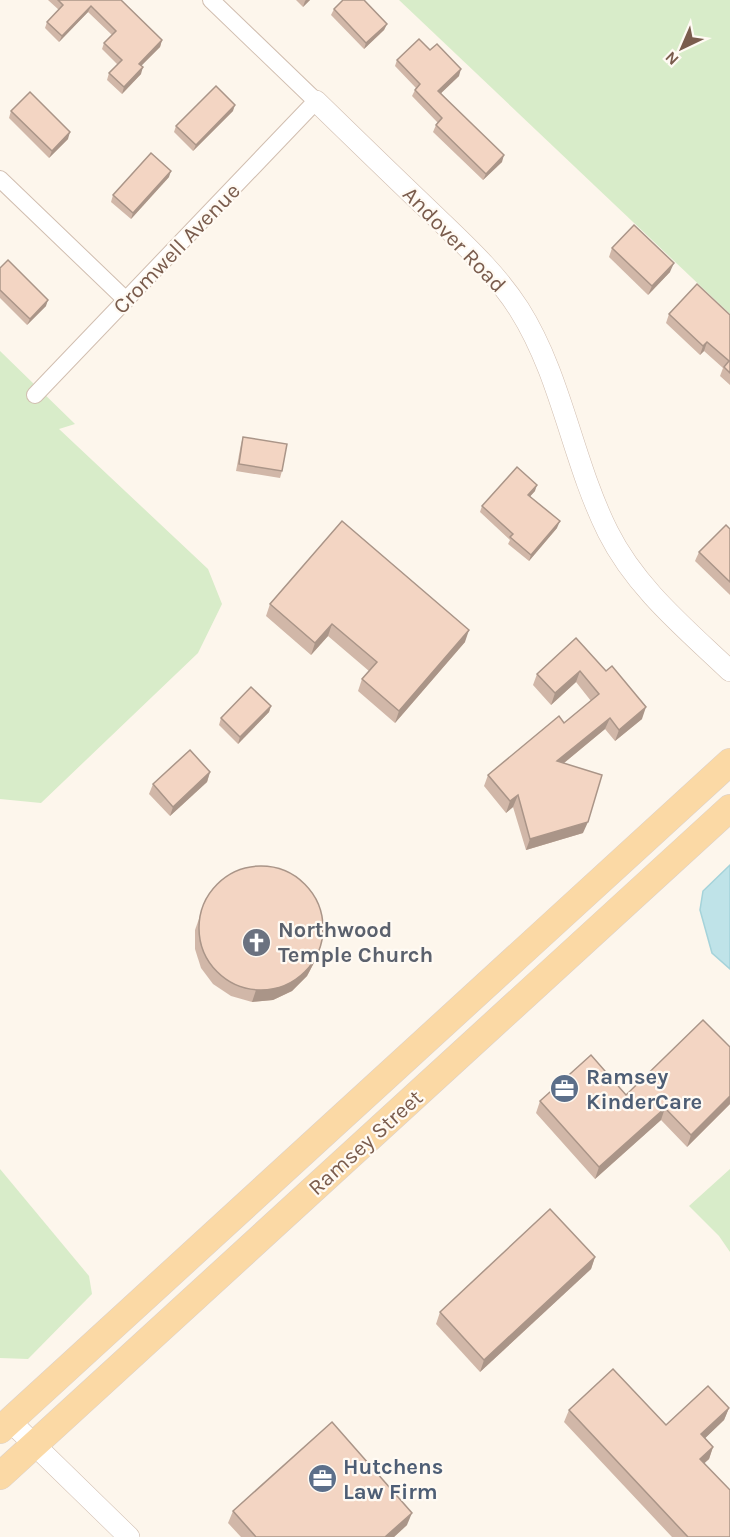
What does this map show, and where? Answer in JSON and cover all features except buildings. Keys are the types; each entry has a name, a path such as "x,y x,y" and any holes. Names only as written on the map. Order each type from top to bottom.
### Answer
{"main road":[{"name":"Ramsey Street","path":"5,1426 730,762"},
{"name":"Ramsey Street","path":"0,1476 730,808"}],"street":[{"name":"Andover Road","path":"211,0 483,262 508,293 538,346 591,491 615,546 652,596 730,671"},
{"name":"Cromwell Avenue","path":"35,396 316,101"},
{"path":"0,179 126,300"},
{"path":"5,1426 35,1444 129,1537"}],"green space":[{"path":"399,0 730,0 730,314"},
{"path":"0,351 75,424 59,429 208,569 222,604 198,653 41,803 0,799"},
{"path":"0,1169 89,1276 92,1294 28,1359 0,1358"},
{"path":"730,1169 730,1252 719,1236 689,1206"}],"water":[{"path":"730,865 730,969 712,953 700,910 703,891"}],"place":[{"name":"Northwood Temple Church","path":"257,942"},
{"name":"Ramsey KinderCare","path":"565,1089"},
{"name":"Hutchens Law Firm","path":"322,1479"}]}
